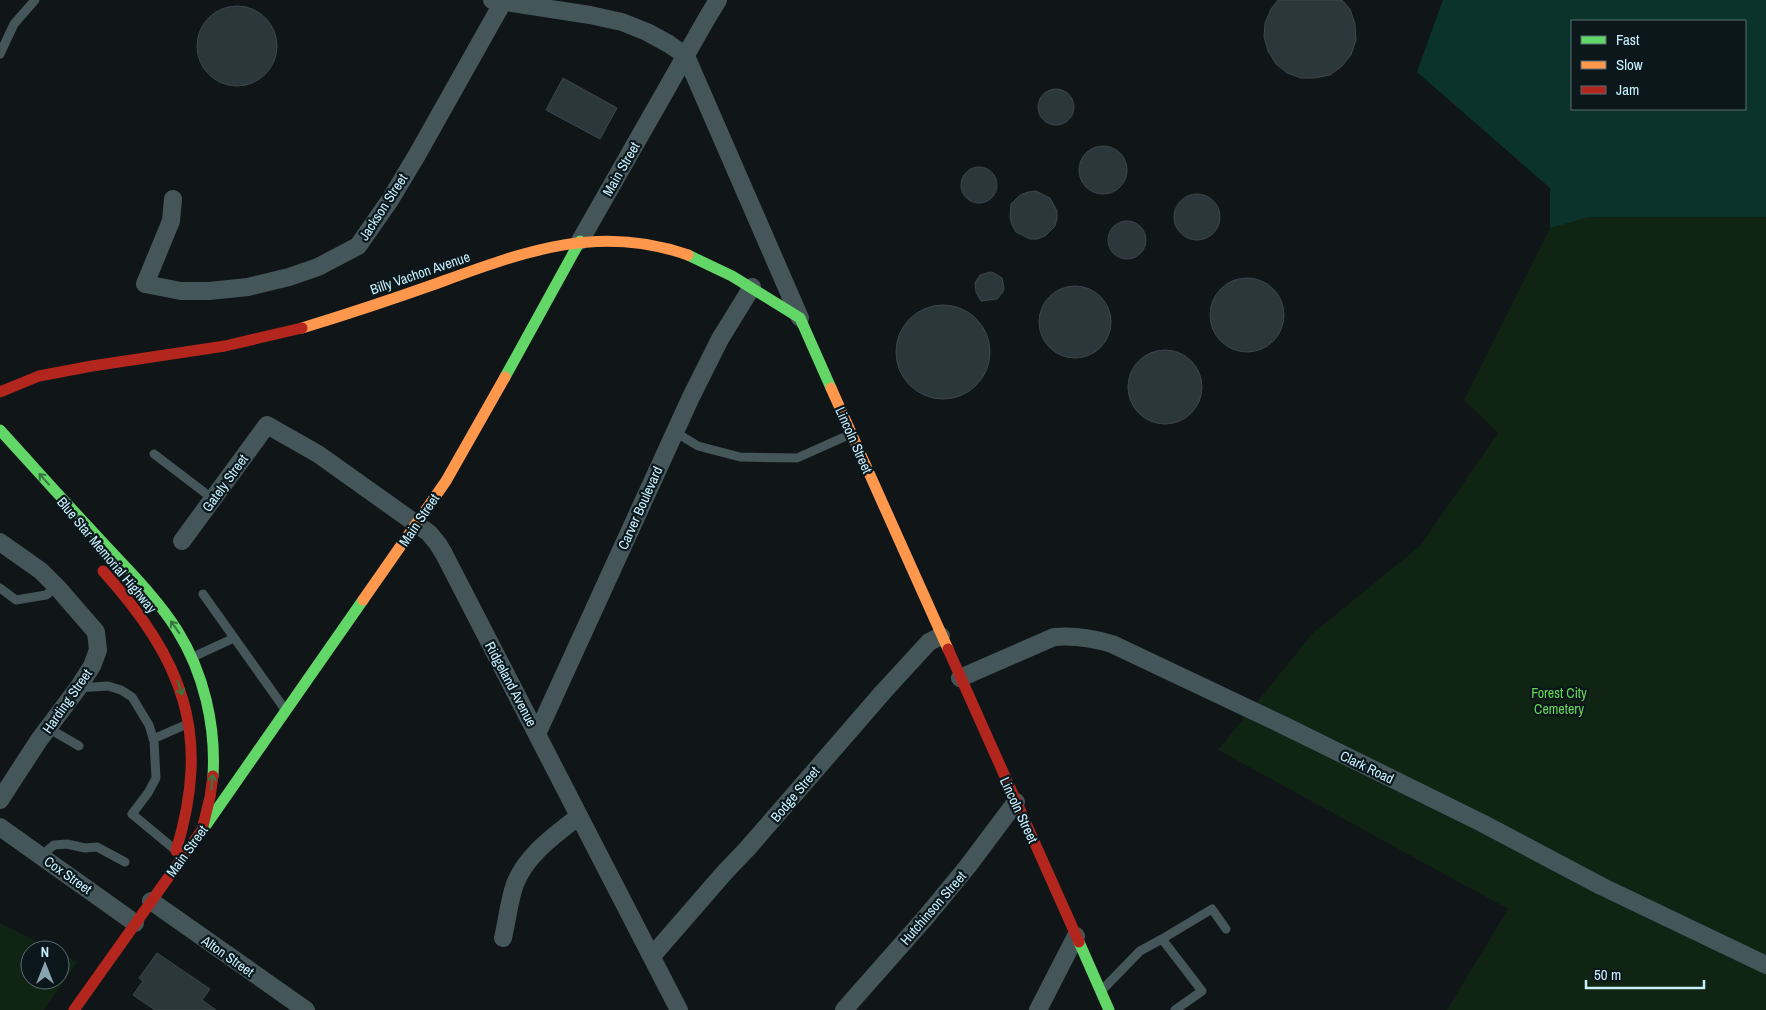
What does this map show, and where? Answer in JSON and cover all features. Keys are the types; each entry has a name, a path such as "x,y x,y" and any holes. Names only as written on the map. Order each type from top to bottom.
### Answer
{"main road":[{"name":"Billy Vachon Avenue","path":"9,374 37,376 251,341 352,313 522,253 580,241 628,242 683,254 708,263 752,287 800,318"},
{"name":"Main Street","path":"74,1010 417,524 467,445 580,241"},
{"name":"Lincoln Street","path":"800,318 1109,1010"},
{"name":"Billy Vachon Avenue","path":"0,392 37,376"},
{"name":"Blue Star Memorial Highway","path":"0,430 155,601 176,629 192,658 208,713 213,749 212,784 202,830"},
{"name":"Blue Star Memorial Highway","path":"96,562 134,607 157,639 179,684 189,723 192,746 191,792 176,851 161,887"}],"street":[{"name":"Main Street","path":"580,241 718,0"},
{"path":"497,1 590,15 622,22 669,44 686,56"},
{"name":"Jackson Street","path":"173,199 172,221 145,284 181,291 209,291 248,287 289,278 325,264 358,246 390,200 417,155 497,1"},
{"name":"Lincoln Street","path":"686,56 800,318"},
{"name":"Carver Boulevard","path":"537,734 675,432 720,339 752,287"},
{"name":"Ridgeland Avenue","path":"267,425 318,454 417,524 429,533 438,544 652,956 678,1010"},
{"name":"Gately Street","path":"182,541 267,425"},
{"name":"Harding Street","path":"0,542 41,571 57,587 96,632 98,650 92,666 78,688 48,728 0,800"},
{"name":"Bodge Street","path":"652,956 884,691 929,642 942,636"},
{"name":"Clark Road","path":"960,678 1054,637 1091,638 1112,644 1283,725 1482,823 1601,886 1766,965"},
{"name":"Hutchinson Street","path":"844,1010 962,874 1016,802"},
{"path":"503,938 515,884 523,869 542,845 579,816"},
{"name":"Cox Street","path":"0,827 135,923"},
{"name":"Alton Street","path":"151,901 306,1010"},
{"path":"1038,1010 1076,936"}],"lane":[{"path":"0,54 14,24 35,0"},
{"path":"675,432 698,446 740,457 778,458 797,458 852,434"},
{"path":"154,454 214,499"},
{"path":"0,588 16,600 46,595 57,587"},
{"path":"203,594 286,710"},
{"path":"192,658 234,638"},
{"path":"78,688 108,686 121,690 132,697 149,725 153,739 156,778 148,793 132,814 176,851"},
{"path":"153,739 189,723"},
{"path":"48,728 79,746"},
{"path":"41,856 54,845 67,844 85,848 97,846 125,862"},
{"path":"1101,991 1140,951 1212,909 1226,929"},
{"path":"1162,938 1202,991 1175,1010"}],"green space":[{"name":"Forest City Cemetery","path":"1443,0 1766,0 1766,1010 1447,1010 1508,909 1218,750 1313,633 1420,546 1498,433 1464,400 1550,228 1550,188 1417,72"},
{"path":"0,923 33,940 20,940 20,990 58,990 44,1010 0,1010"},
{"path":"70,959 77,962 70,972"}],"shaded area":[{"path":"1443,0 1766,0 1766,217 1589,217 1550,228 1550,188 1417,72"}],"building":[{"path":"1278,0 1342,0 1350,9 1355,24 1356,40 1351,55 1342,66 1330,75 1301,78 1287,73 1276,64 1268,51 1264,37 1265,23 1271,9"},
{"path":"237,6 252,9 265,18 274,31 277,46 274,61 265,74 252,83 237,86 222,83 209,74 200,61 197,46 200,31 209,18 222,9"},
{"path":"563,78 617,108 600,139 546,110"},
{"path":"1056,89 1063,90 1069,94 1073,100 1073,114 1069,120 1063,124 1056,125 1049,124 1043,120 1039,114 1038,107 1039,100 1043,94 1049,90"},
{"path":"1098,146 1108,146 1120,153 1127,165 1127,175 1120,187 1108,194 1098,194 1090,190 1083,183 1079,175 1079,165 1083,157 1090,150"},
{"path":"979,167 992,172 997,185 992,198 979,203 966,198 961,185 966,172"},
{"path":"1036,191 1050,198 1057,211 1057,219 1055,226 1045,236 1030,239 1016,232 1012,225 1010,217 1011,204 1020,195"},
{"path":"1192,194 1202,194 1214,200 1219,208 1219,226 1214,234 1206,239 1192,240 1184,237 1177,230 1174,222 1174,212 1177,204 1184,197"},
{"path":"1127,221 1141,226 1146,240 1141,254 1127,259 1113,254 1108,240 1113,226"},
{"path":"990,272 1002,278 1003,292 997,299 981,301 976,292 975,283 980,275"},
{"path":"1254,278 1274,288 1282,301 1284,315 1282,329 1274,342 1261,350 1240,352 1220,342 1212,329 1210,308 1220,288 1233,280"},
{"path":"1075,286 1095,292 1105,302 1111,322 1105,342 1095,352 1075,358 1055,352 1045,342 1039,322 1045,302 1055,292"},
{"path":"943,305 961,309 976,319 986,334 990,352 986,370 976,385 961,395 943,399 925,395 910,385 900,370 896,352 900,334 910,319 925,309"},
{"path":"1165,350 1179,353 1191,361 1199,373 1202,387 1199,401 1191,413 1179,421 1165,424 1151,421 1139,413 1131,401 1128,387 1131,373 1139,361 1151,353"},
{"path":"157,953 210,989 202,1000 216,1010 155,1010 133,995 143,981 139,978"}],"traffic: fast":[{"path":"505,377 580,241"},
{"path":"688,255 732,276 800,318 831,388"},
{"path":"0,430 138,580 177,630 194,664 206,700 212,738 213,776"},
{"path":"204,828 363,600"},
{"path":"1079,942 1109,1010"}],"traffic: slow":[{"path":"302,328 387,301 500,261 561,245 623,242 655,246 688,255"},
{"path":"363,600 446,481 505,377"},
{"path":"831,388 948,649"}],"traffic: jam":[{"path":"0,392 39,376 225,346 302,328"},
{"path":"103,571 131,604 153,636 171,668 183,700 190,734 191,770 186,809 176,851"},
{"path":"948,649 1079,942"},
{"path":"74,1010 202,830 213,776"}]}
